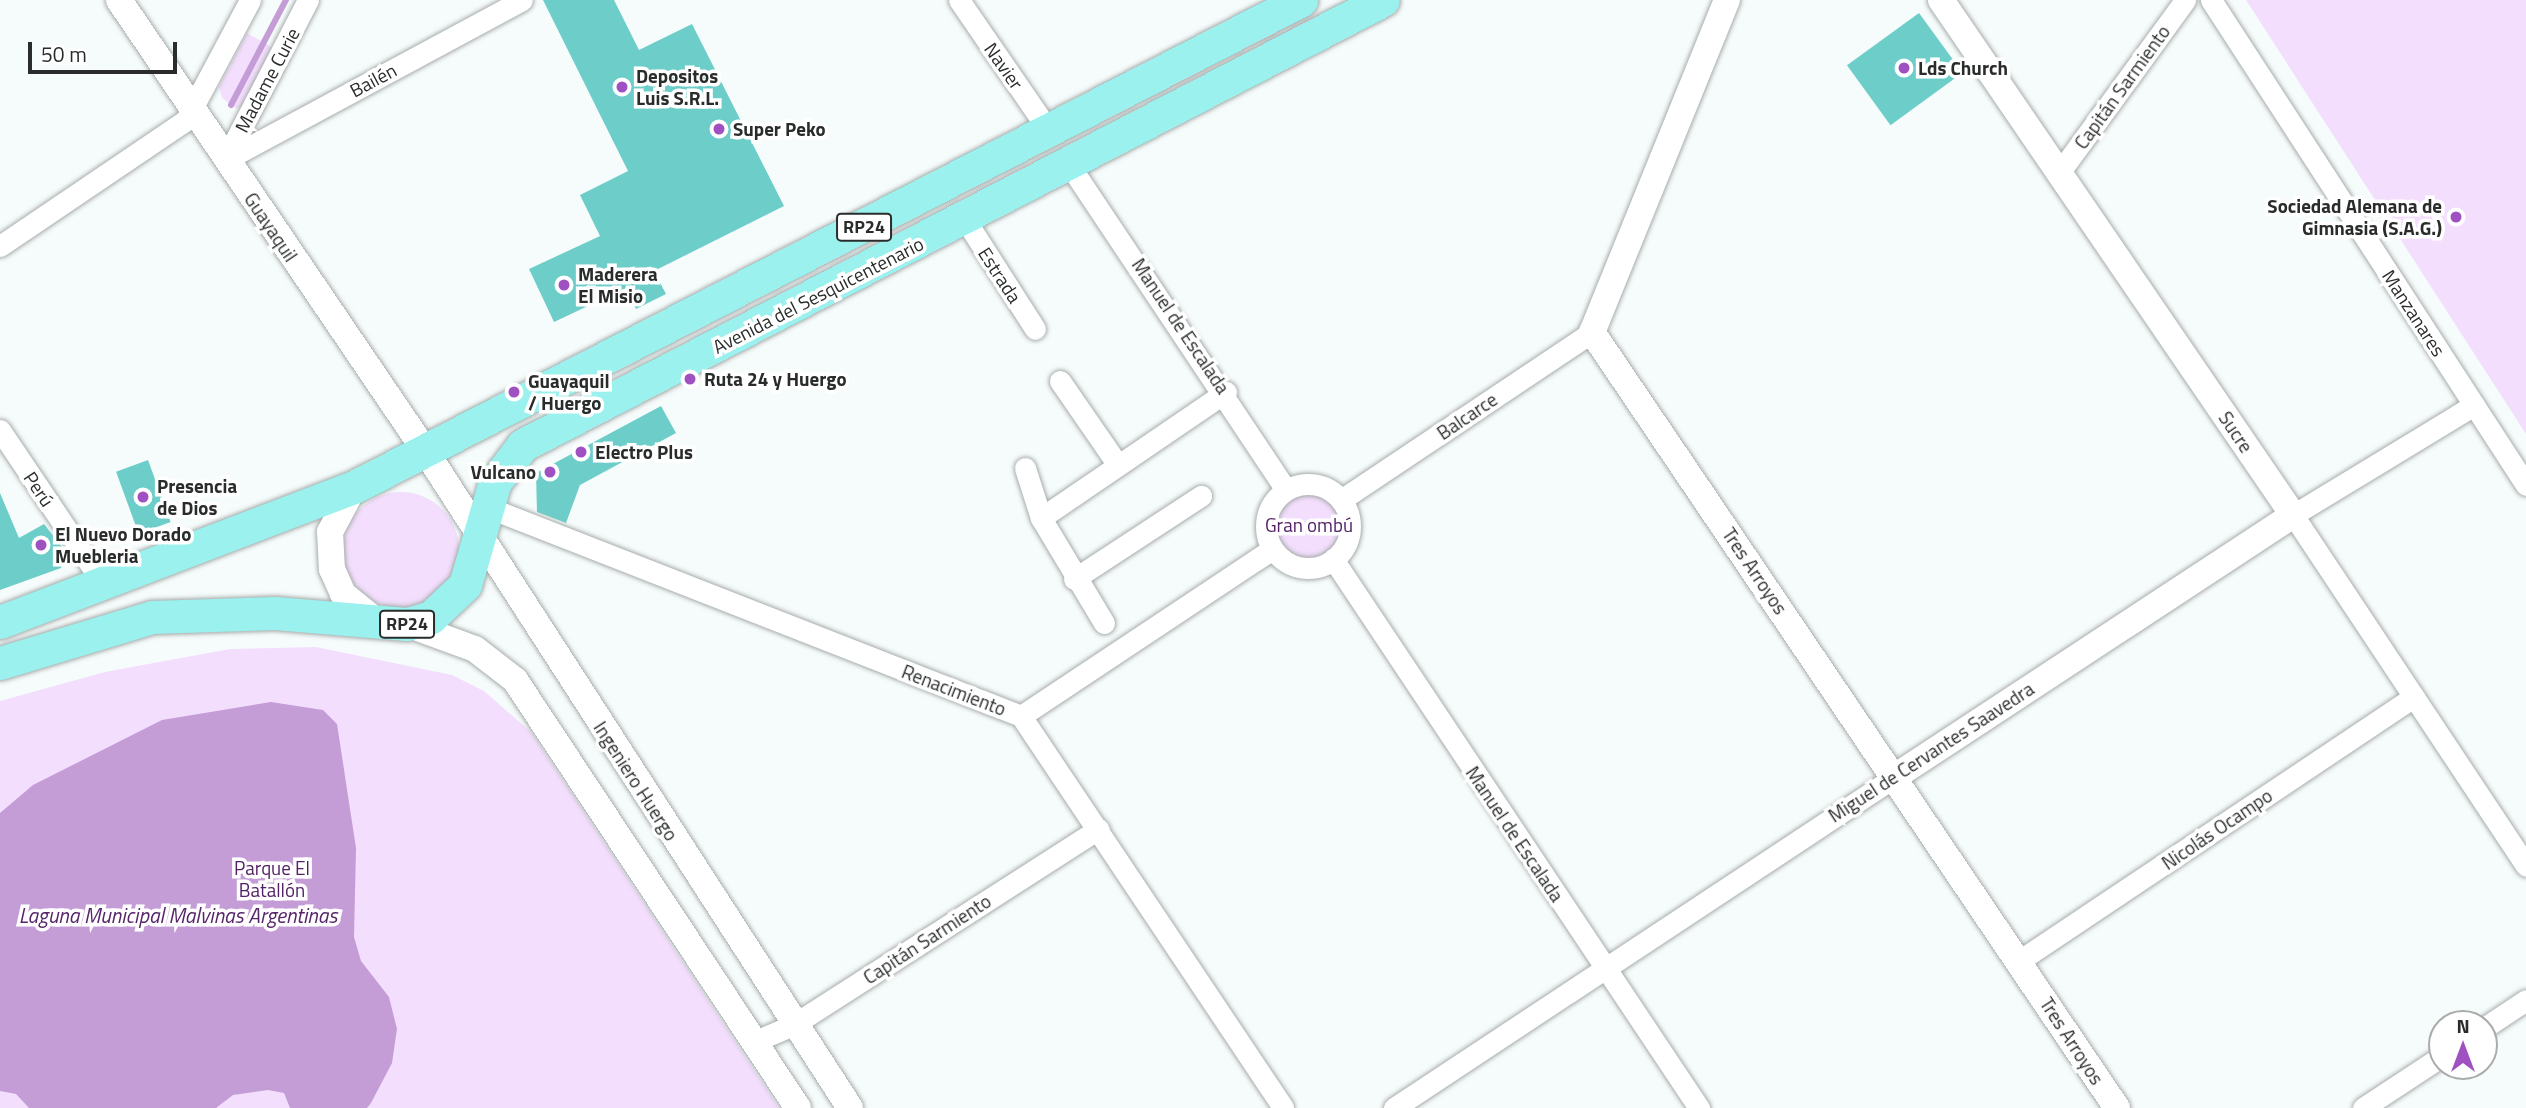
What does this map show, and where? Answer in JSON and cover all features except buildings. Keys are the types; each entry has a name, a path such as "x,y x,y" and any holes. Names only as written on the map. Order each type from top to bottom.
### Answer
{"main road":[{"name":"Avenida del Sesquicentenario","path":"0,622 354,487 1301,0"},
{"name":"Avenida del Sesquicentenario","path":"0,663 152,617 275,613 391,622 444,611 457,598 503,464 523,445 966,221 1383,0"}],"street":[{"name":"Guayaquil","path":"119,0 191,112 426,452"},
{"path":"0,246 177,129 191,112 250,0"},
{"name":"Madame Curie","path":"225,160 308,0"},
{"name":"Bailén","path":"225,160 522,0"},
{"name":"Navier","path":"959,0 1049,131"},
{"path":"1592,332 1727,0"},
{"name":"Sucre","path":"1941,0 2293,515 2526,866"},
{"name":"Capitán Sarmiento","path":"2059,173 2185,0"},
{"name":"Manzanares","path":"2211,0 2526,485"},
{"name":"Manuel de Escalada","path":"1070,166 1226,392 1286,490"},
{"name":"Estrada","path":"966,221 1035,329"},
{"name":"Balcarce","path":"1341,500 1592,332"},
{"name":"Tres Arroyos","path":"1592,332 1896,776 2117,1108"},
{"path":"1060,381 1118,465"},
{"path":"1041,518 1226,392"},
{"name":"Miguel de Cervantes Saavedra","path":"1394,1108 2293,515 2474,405"},
{"name":"Perú","path":"0,430 102,582"},
{"name":"Ingeniero Huergo","path":"426,452 483,521 793,1025 850,1108"},
{"path":"1025,468 1041,518 1074,579 1104,623"},
{"path":"1309,484 1341,500 1348,538 1333,559 1300,567 1272,549 1268,510 1286,490 1309,484"},
{"name":"RP24","path":"354,487 330,532 332,569 343,594 391,622"},
{"path":"1074,579 1201,496"},
{"name":"Renacimiento","path":"483,521 1021,716 1283,1108"},
{"path":"1021,716 1272,549"},
{"name":"Manuel de Escalada","path":"1333,559 1699,1108"},
{"path":"391,622 475,649 516,680 798,1108"},
{"name":"Nicolás Ocampo","path":"2020,961 2414,697"},
{"name":"Capitán Sarmiento","path":"753,1042 793,1025 1098,829"},
{"path":"2498,1019 2526,1000"},
{"path":"2363,1108 2428,1065"}],"green space":[{"name":"Sociedad Alemana de Gimnasia (S.A.G.)","path":"2246,0 2526,0 2526,434"},
{"path":"247,33 280,52 249,105 237,109 222,98 219,87"},
{"name":"Gran ombú","path":"1316,489 1335,499 1343,511 1343,539 1335,551 1323,559 1302,561 1283,551 1275,539 1273,518 1283,499 1295,491"},
{"path":"401,492 423,496 442,509 455,528 459,550 455,572 442,591 423,604 401,608 379,604 360,591 347,572 343,550 347,528 360,509 379,496"},
{"name":"Parque El Batallón","path":"316,647 452,675 484,691 531,732 779,1108 0,1108 0,701 105,672 230,649"}],"water":[{"name":"Laguna Municipal Malvinas Argentinas","path":"271,702 323,710 337,724 356,848 354,937 361,961 389,997 397,1029 392,1063 371,1103 367,1108 290,1108 284,1093 268,1090 233,1095 216,1108 29,1108 16,1094 0,1091 0,813 33,785 162,720"}],"waterway":[{"path":"231,105 286,0"}],"place":[{"name":"Lds Church","path":"1904,68"},
{"name":"Depositos Luis S.R.L.","path":"622,87"},
{"name":"Super Peko","path":"719,129"},
{"name":"Sociedad Alemana de Gimnasia (S.A.G.)","path":"2456,217"},
{"name":"Maderera El Misio","path":"564,285"},
{"name":"Ruta 24 y Huergo","path":"690,379"},
{"name":"Guayaquil / Huergo","path":"514,392"},
{"name":"Electro Plus","path":"581,452"},
{"name":"Vulcano","path":"550,472"},
{"name":"Presencia de Dios","path":"143,497"},
{"name":"El Nuevo Dorado Muebleria","path":"41,545"}]}
